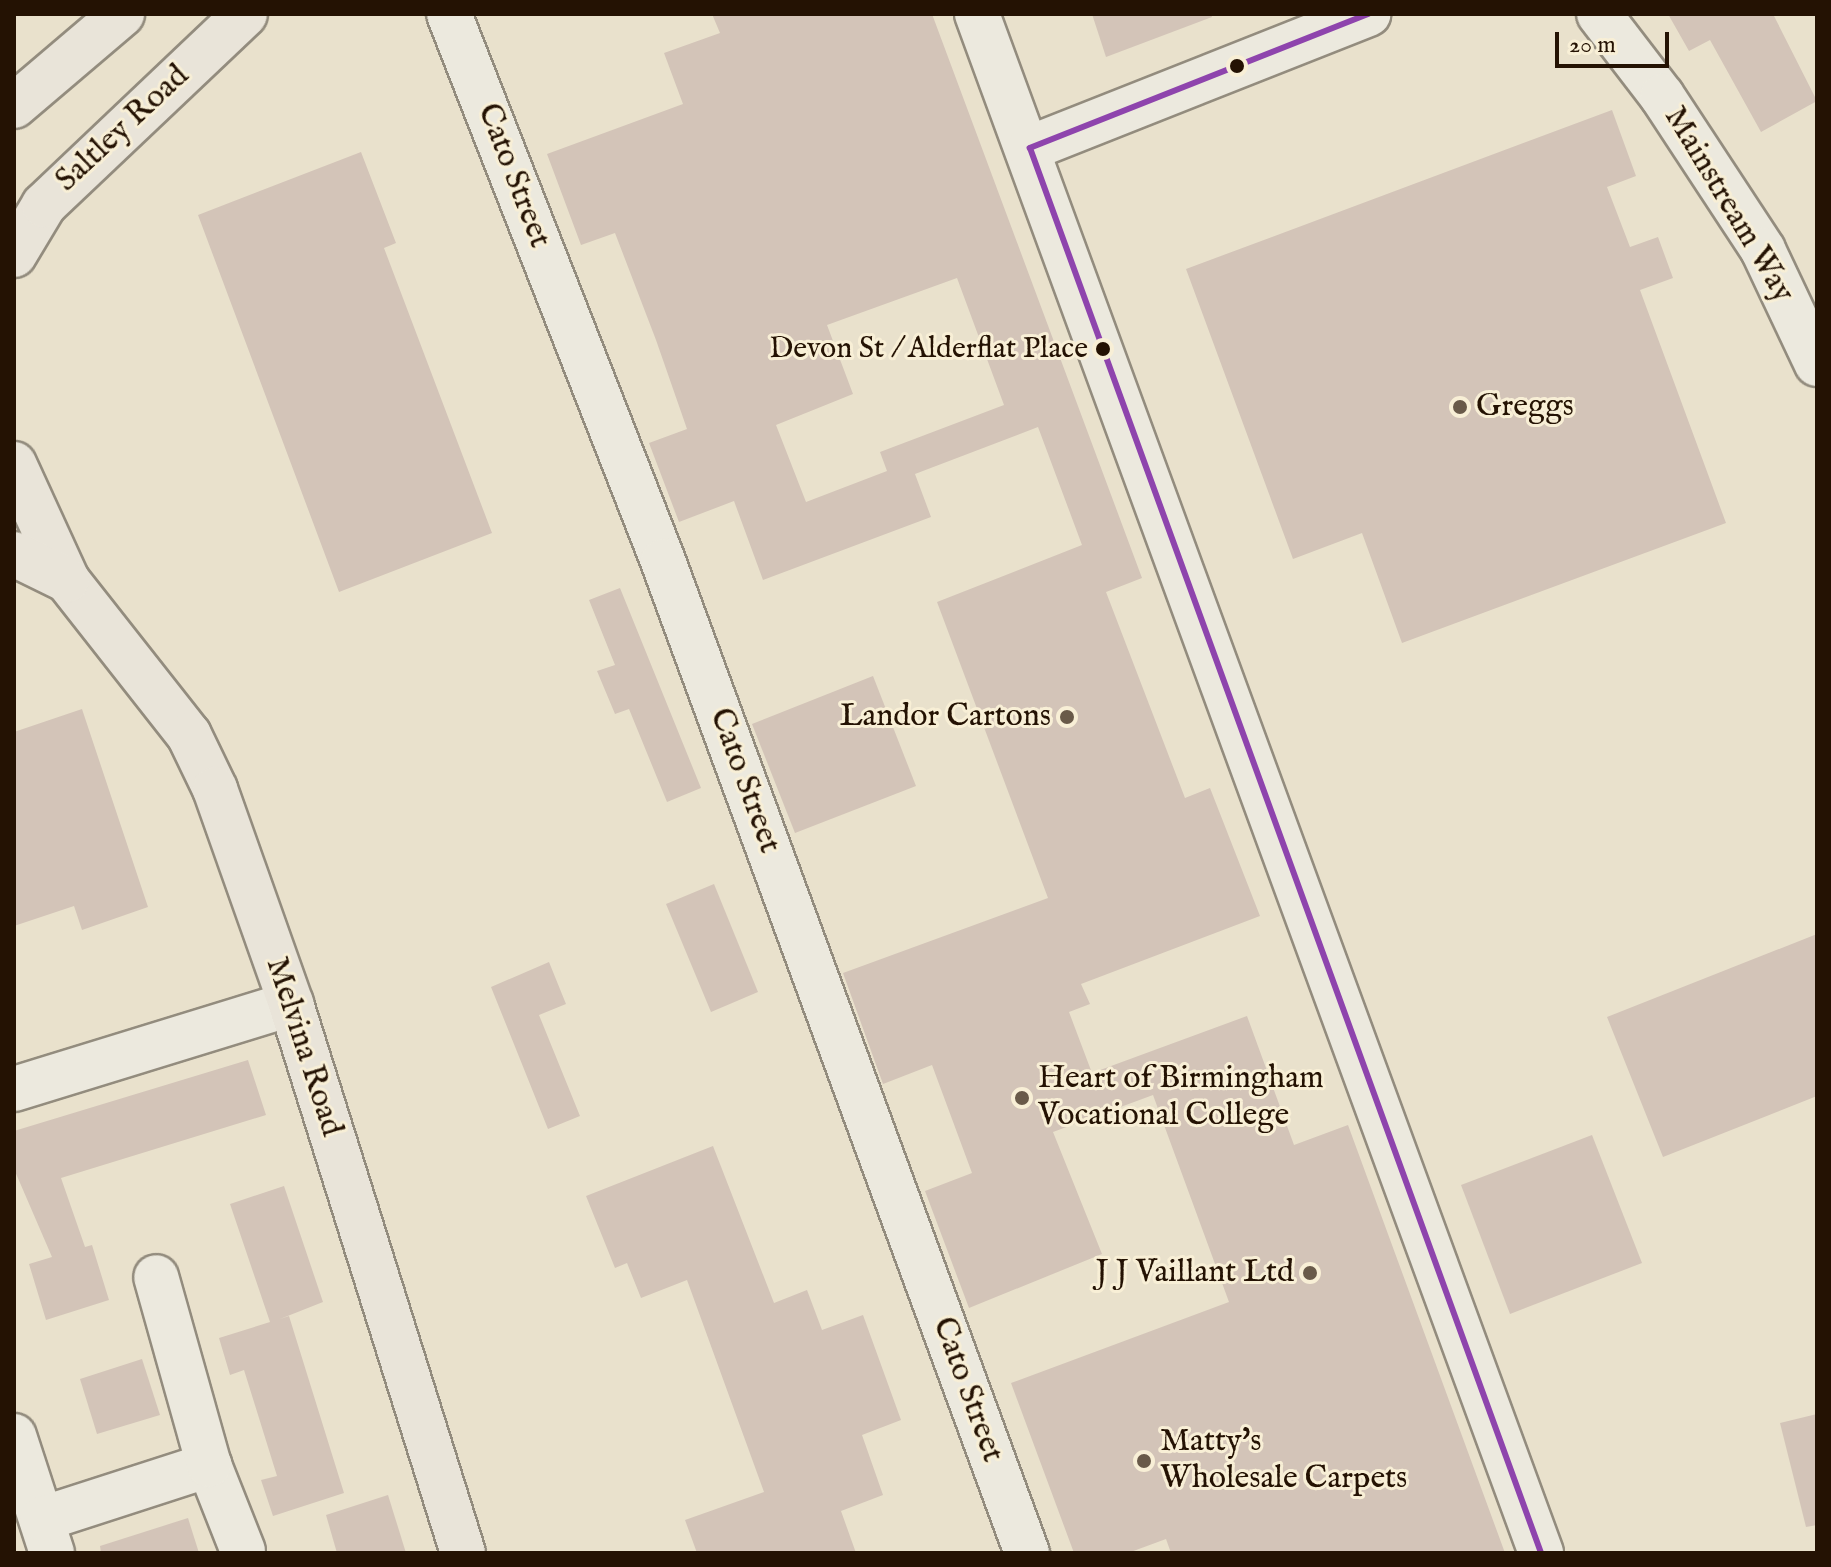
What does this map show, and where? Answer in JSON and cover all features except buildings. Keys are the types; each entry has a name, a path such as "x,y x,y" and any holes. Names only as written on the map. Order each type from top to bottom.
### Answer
{"main road":[{"path":"14,106 122,14"},
{"name":"Saltley Road","path":"14,255 44,205 245,14"},
{"name":"Melvina Road","path":"14,464 67,580 189,735 215,789 291,1004 463,1553"},
{"name":"Melvina Road","path":"14,554 67,580"}],"street":[{"name":"Cato Street","path":"449,14 663,561 1027,1553"},
{"path":"977,14 1030,148 1541,1553"},
{"path":"1030,148 1368,14"},
{"name":"Mainstream Way","path":"1599,14 1662,96 1763,250 1817,364"},
{"path":"14,1089 291,1004"},
{"path":"156,1277 209,1465 243,1551"},
{"path":"14,1436 47,1536 209,1465"}],"transit line":[{"path":"1368,14 1030,148 1541,1553"}],"place":[{"name":"Devon St / Alderflat Place","path":"1103,349"},
{"name":"Greggs","path":"1460,407"},
{"name":"Landor Cartons","path":"1067,717"},
{"name":"Heart of Birmingham Vocational College","path":"1022,1098"},
{"name":"J J Vaillant Ltd","path":"1310,1273"},
{"name":"Matty's Wholesale Carpets","path":"1144,1461"}]}
